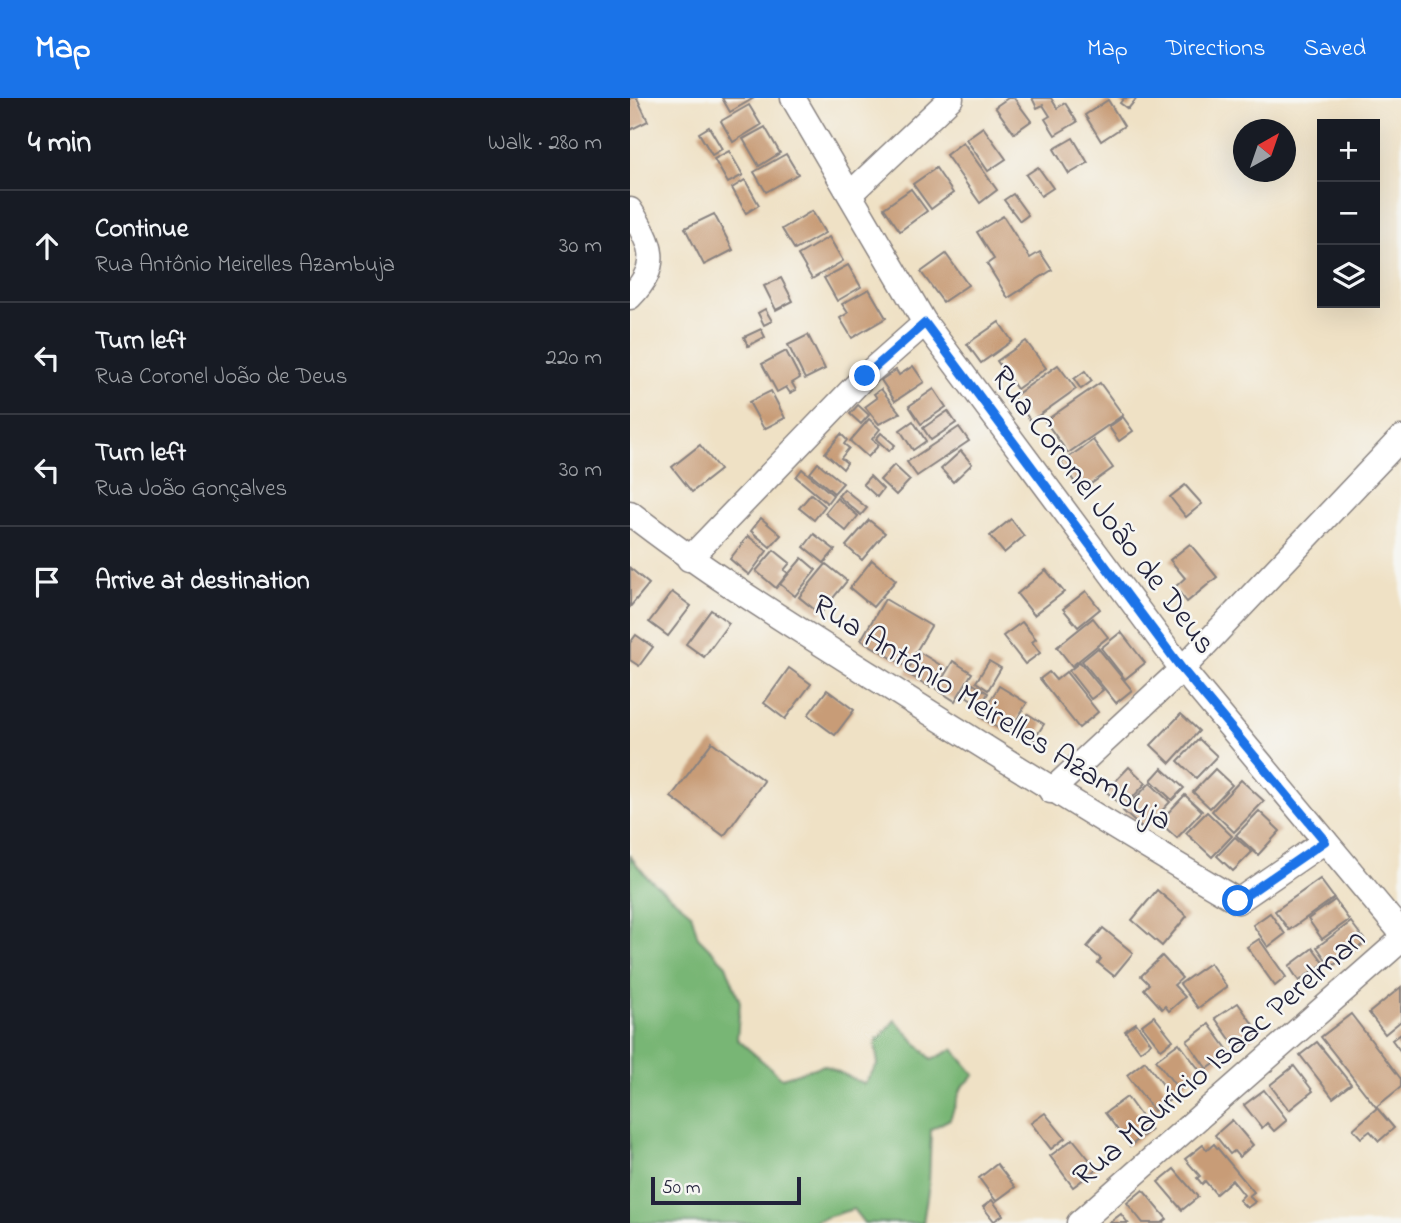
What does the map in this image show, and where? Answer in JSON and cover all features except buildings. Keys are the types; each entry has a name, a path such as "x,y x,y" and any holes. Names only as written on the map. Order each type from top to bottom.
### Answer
{"street":[{"name":"Rua Coronel João de Deus","path":"793,98 925,323 1182,669 1401,932"},
{"path":"850,194 951,98"},
{"path":"630,210 646,235 652,261 642,285 630,297"},
{"path":"689,559 865,376 925,323"},
{"path":"1051,791 1182,669 1401,438"},
{"name":"Rua Antônio Meirelles Azambuja","path":"630,513 689,559 1051,791 1238,901 1325,841"},
{"name":"Rua Maurício Isaac Perelman","path":"1079,1223 1401,940"}],"green space":[{"path":"630,856 647,877 691,913 698,937 726,965 740,1002 737,1039 782,1078 824,1065 864,1084 878,1064 875,1043 895,1020 932,1060 953,1049 975,1075 962,1087 950,1119 931,1129 929,1184 923,1223 864,1223 853,1209 808,1223 630,1223"}],"route":[{"path":"865,376 925,323 1182,669 1325,841 1238,901"}]}
